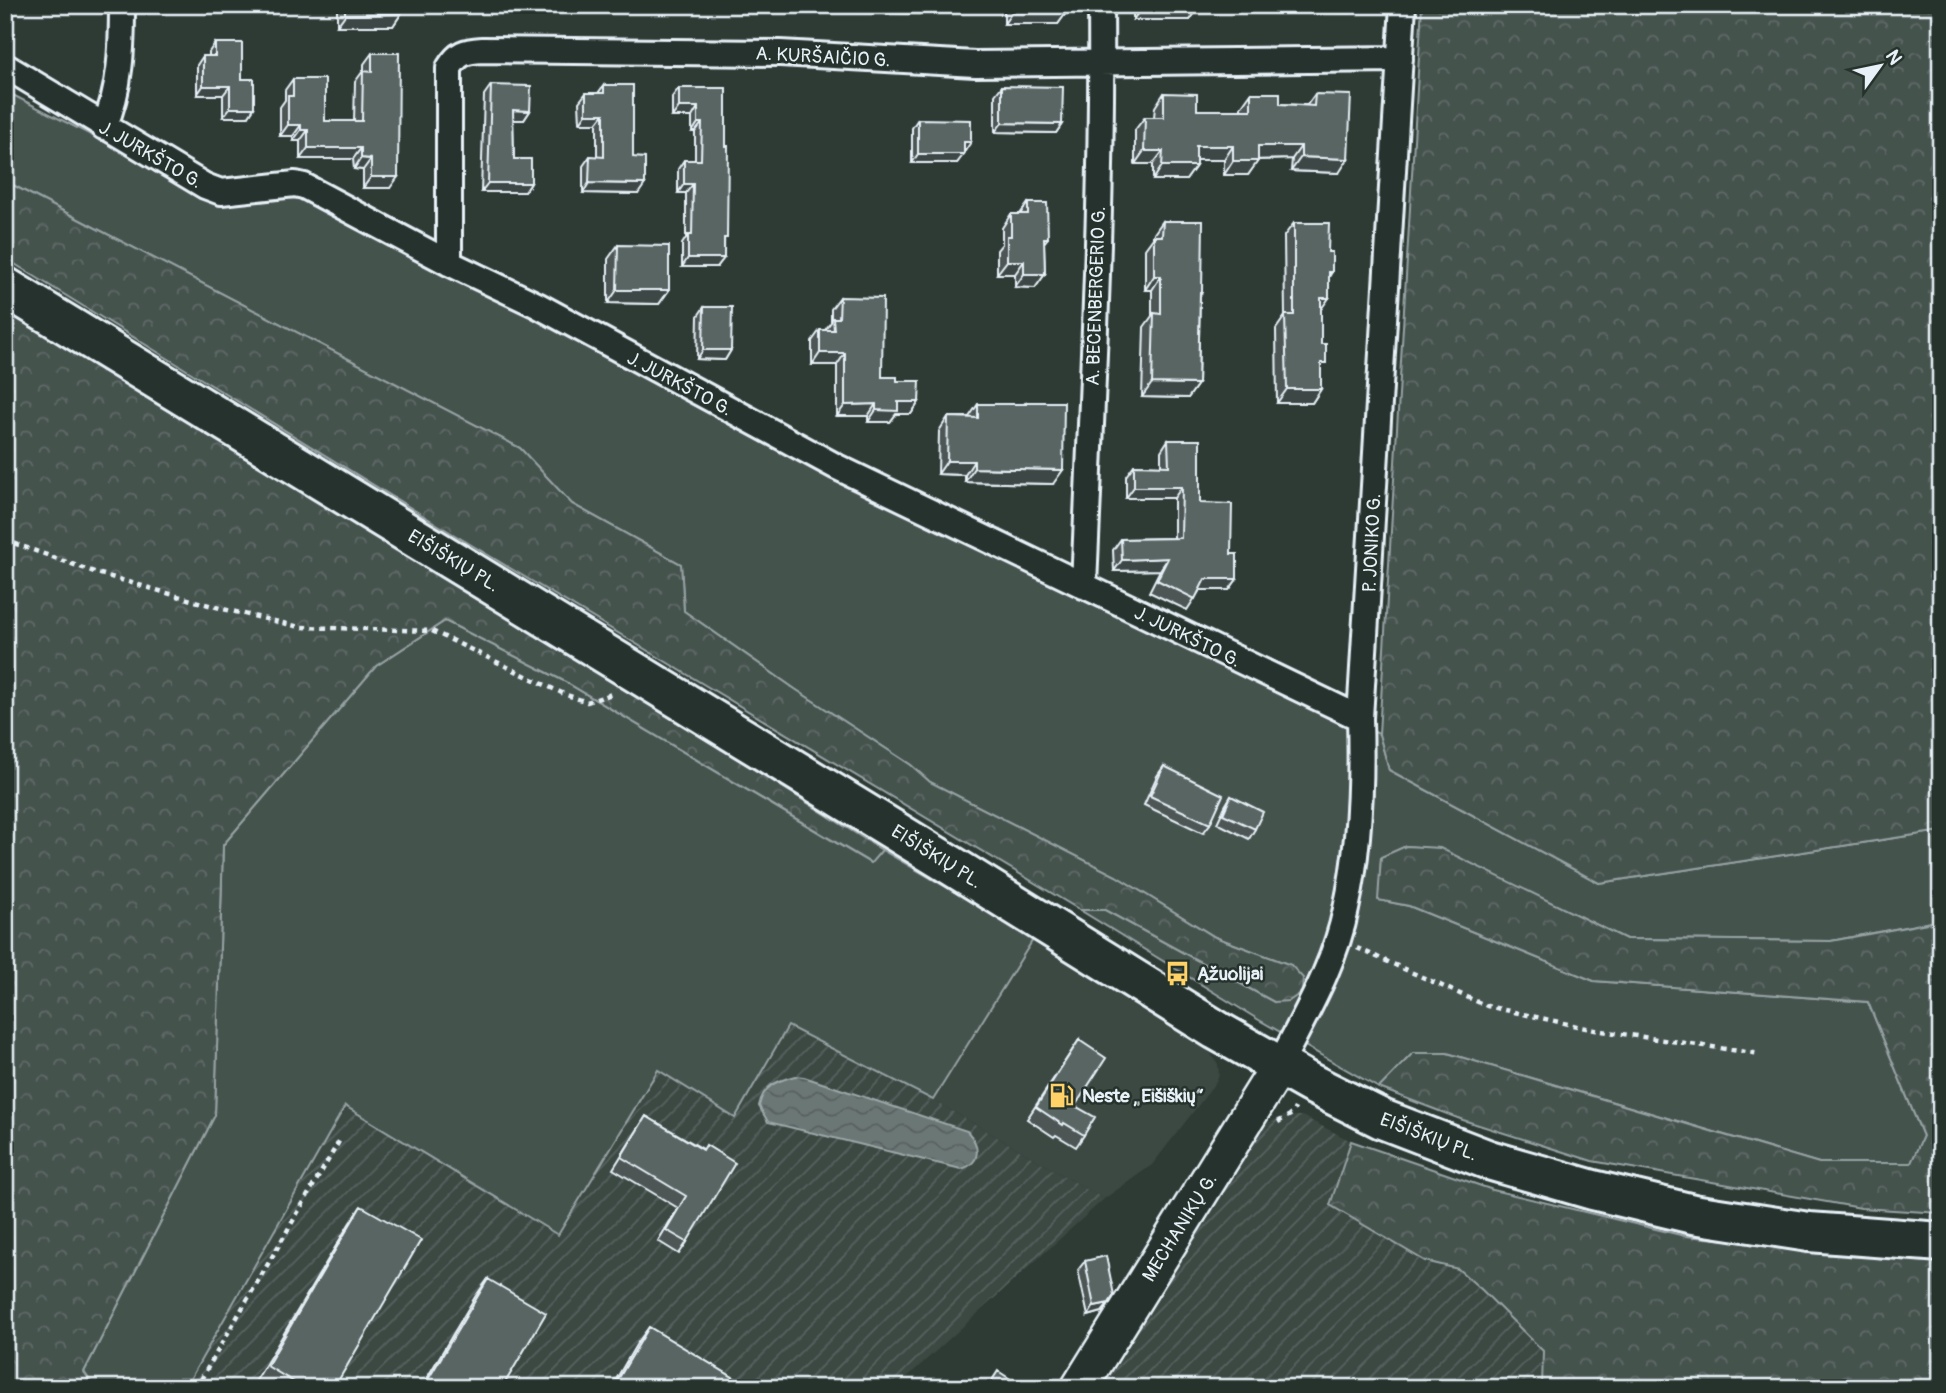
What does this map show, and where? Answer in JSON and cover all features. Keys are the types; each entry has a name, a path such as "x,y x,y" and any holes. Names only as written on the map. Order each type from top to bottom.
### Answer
{"main road":[{"name":"EIŠIŠKIŲ PL.","path":"5,287 1216,1030 1382,1119 1438,1142 1593,1191 1693,1214 1810,1232 1941,1242"},
{"name":"MECHANIKŲ G.","path":"1079,1388 1279,1066"}],"street":[{"path":"104,127 114,104 119,82 122,5"},
{"name":"A. BECENBERGERIO G.","path":"1084,586 1093,376 1101,5"},
{"name":"P. JONIKO G.","path":"1279,1066 1324,976 1346,911 1358,829 1362,785 1360,718 1403,5"},
{"name":"A. KURŠAIČIO G.","path":"449,263 449,68 456,57 465,51 780,53 975,64 1400,59"},
{"name":"J. JURKŠTO G.","path":"5,66 205,186 221,192 295,184 304,186 449,263 537,305 837,467 1360,718"}],"path":[{"path":"5,540 97,573 223,609 300,627 432,631 564,694 587,702 613,694 629,683 636,672"},
{"path":"1336,939 1487,1006 1595,1030 1760,1054"},
{"path":"196,1388 341,1138"}],"shaded area":[{"path":"1034,938 1209,1051 1218,1064 1219,1075 1214,1085 1152,1165 1104,1199 933,1100"},
{"path":"787,1026 933,1100 1104,1199 895,1388 185,1388 345,1106 558,1235 658,1070 735,1118"},
{"path":"1284,1116 1302,1116 1351,1141 1331,1205 1425,1261 1458,1269 1543,1351 1542,1388 1097,1388 1262,1125"}],"green space":[{"path":"1422,5 1941,5 1941,831 1599,883 1389,770 1379,734"},
{"path":"5,91 210,196 300,198 1075,594 1379,734 1389,770 1599,883 1941,831 1941,933 1937,921 1831,941 1626,939 1440,849 1406,846 1381,858 1379,900 1409,906 1594,981 1868,1002 1923,1136 1912,1163 1819,1163 1447,1053 1413,1053 1379,1088 1259,1020 1080,910 1105,910 1274,1002 1291,965 1215,937 1116,876 930,782 911,765 795,689 684,611 681,564 572,504 520,448 5,181"},
{"path":"5,181 520,448 572,504 681,564 684,611 795,689 911,765 930,782 1116,876 1215,937 1291,965 1303,978 1302,992 1289,1001 1274,1002 1105,910 1080,910 453,534 5,258"},
{"path":"5,311 450,577 882,850 871,863 562,680 445,621 376,666 223,845 215,1115 84,1372 95,1388 5,1388"},
{"path":"445,621 562,680 870,863 882,850 1034,938 933,1100 788,1026 735,1118 658,1070 558,1235 345,1106 185,1388 95,1388 84,1372 215,1115 223,845 376,666"},
{"path":"1406,846 1440,848 1626,939 1831,941 1938,921 1941,933 1941,1213 1861,1208 1592,1161 1463,1120 1379,1088 1413,1053 1447,1053 1819,1163 1911,1163 1923,1136 1868,1002 1594,981 1409,906 1378,900 1381,857"},
{"path":"1351,1141 1493,1190 1685,1236 1941,1260 1941,1388 1542,1388 1543,1351 1458,1269 1425,1261 1330,1205"}],"water":[{"path":"795,1076 967,1131 976,1148 976,1158 961,1169 768,1122 759,1106 761,1099 767,1089 776,1082"}],"building":[{"path":"345,5 401,5 401,14 345,15"},
{"path":"1012,5 1066,5 1066,13 1012,12"},
{"path":"1200,5 1200,6 1143,6"},
{"path":"215,43 242,43 242,79 254,79 254,108 230,108 230,86 203,86 203,56 215,56"},
{"path":"372,53 399,53 398,177 371,177 371,159 361,158 361,148 308,148 308,130 301,130 301,125 288,125 288,96 293,96 293,79 325,79 325,121 362,121 363,71 372,72"},
{"path":"491,85 531,86 530,111 513,110 514,159 531,159 531,183 488,183"},
{"path":"604,85 633,85 633,157 645,158 645,184 589,183 590,156 604,157 604,114 586,114 586,93 604,93"},
{"path":"1002,86 1063,87 1062,124 1002,123"},
{"path":"679,88 726,88 727,238 724,238 724,258 688,258 688,235 692,235 693,184 684,184 684,160 701,160 702,123 698,123 698,107 679,107"},
{"path":"1164,93 1197,94 1197,110 1251,110 1251,93 1280,93 1280,104 1314,106 1315,94 1351,95 1348,159 1301,157 1301,146 1258,146 1258,161 1233,161 1233,146 1196,146 1196,166 1162,166 1163,151 1144,151 1145,117 1164,117"},
{"path":"918,119 971,120 971,142 964,142 964,154 918,154"},
{"path":"1028,203 1047,203 1045,274 1024,274 1024,261 1007,261 1007,236 1011,236 1011,214 1028,214"},
{"path":"1163,221 1203,221 1198,384 1152,383 1154,313 1161,314 1161,276 1154,276 1154,236 1162,236"},
{"path":"1294,223 1329,223 1328,252 1332,252 1332,272 1329,272 1329,298 1321,298 1321,344 1326,344 1326,363 1321,363 1321,389 1287,389 1285,315 1294,315"},
{"path":"618,245 669,246 669,290 617,290"},
{"path":"840,297 883,298 882,377 897,377 897,381 920,381 919,402 898,402 898,411 876,410 876,404 845,405 845,353 820,353 820,330 834,330 833,318 839,318"},
{"path":"704,307 732,307 731,350 703,350"},
{"path":"1064,402 1063,470 974,468 974,461 947,461 948,417 978,418 978,404"},
{"path":"1168,440 1200,440 1200,503 1232,504 1231,554 1237,554 1237,579 1205,579 1195,599 1157,580 1168,558 1122,560 1121,539 1181,538 1182,487 1134,487 1134,465 1169,466"},
{"path":"1164,766 1223,795 1210,824 1150,796"},
{"path":"1231,796 1263,812 1255,829 1223,814"},
{"name":"Neste „Eišiškių“","path":"1079,1040 1106,1058 1075,1106 1095,1117 1084,1135 1036,1107"},
{"path":"646,1116 703,1150 706,1145 735,1163 687,1242 666,1230 686,1196 621,1157"},
{"path":"361,1206 421,1240 334,1388 304,1388 267,1366"},
{"path":"1106,1256 1114,1295 1109,1303 1094,1306 1085,1261"},
{"path":"488,1279 546,1313 502,1388 423,1388"},
{"path":"649,1327 751,1388 613,1388"},
{"path":"998,1371 1024,1388 987,1388"}],"place":[{"name":"Ąžuolijai","path":"1177,973"},
{"name":"Neste „Eišiškių“","path":"1062,1095"}]}
